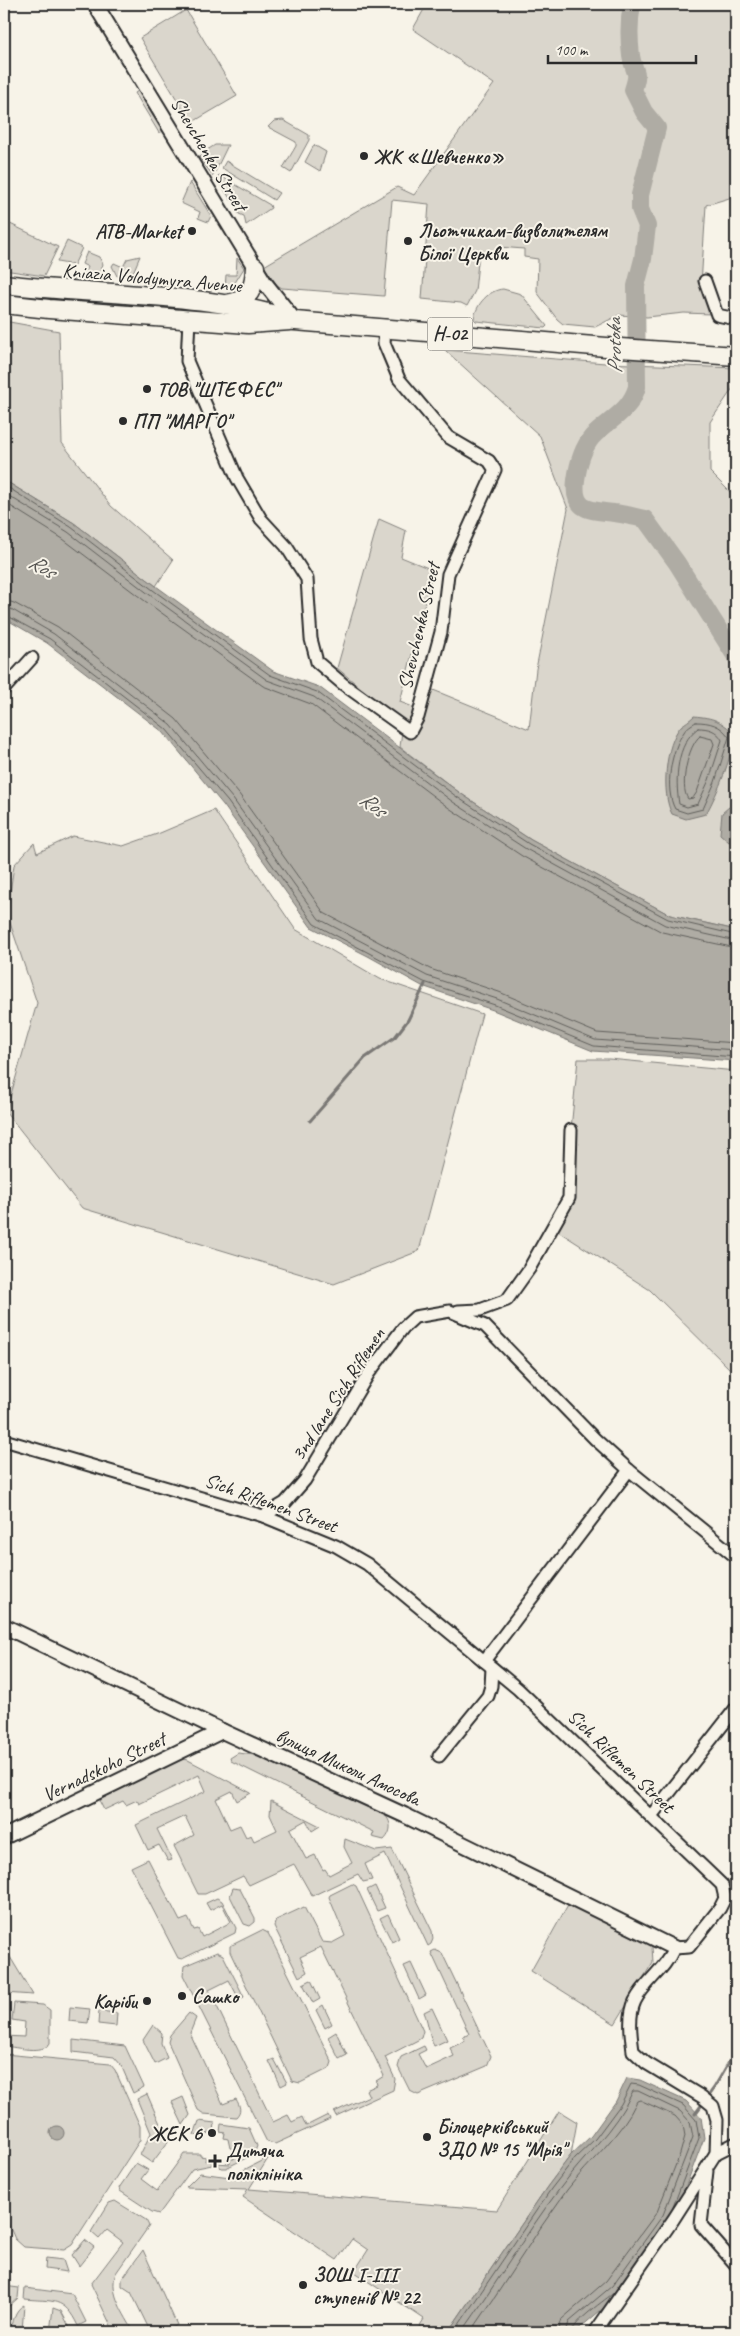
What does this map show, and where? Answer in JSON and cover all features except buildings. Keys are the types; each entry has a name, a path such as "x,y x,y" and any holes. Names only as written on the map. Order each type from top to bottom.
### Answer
{"main road":[{"path":"225,304 239,302 248,295 252,288 255,268"},
{"name":"Kniazia Volodymyra Avenue","path":"4,284 51,290 225,304 263,310 295,321"},
{"name":"Kniazia Volodymyra Avenue","path":"4,304 248,324 272,324 295,321 736,356"}],"street":[{"name":"Shevchenka Street","path":"95,4 255,268 295,321"},
{"path":"705,281 717,315 736,319"},
{"name":"Shevchenka Street","path":"189,319 187,360 237,478 261,519 286,546 307,579 311,639 317,662 410,732 418,717 441,632 448,574 495,470 489,461 448,438 399,379 384,343 385,329"},
{"path":"4,689 32,658"},
{"name":"3nd lane Sich Riflemen","path":"263,1516 285,1502 305,1480 369,1373 403,1328 415,1317 450,1311 480,1310 507,1300 529,1269 569,1198 571,1130"},
{"path":"450,1311 485,1326 561,1406 629,1470 736,1557"},
{"name":"Sich Riflemen Street","path":"4,1440 263,1516 336,1546 367,1564 518,1689 722,1885 725,1898 696,1940 689,1947 674,1948"},
{"path":"439,1756 488,1696 492,1686 488,1664 629,1470"},
{"name":"вулиця Миколи Амосова","path":"4,1626 222,1731 404,1814 674,1948"},
{"path":"651,1816 736,1708"},
{"name":"Vernadskoho Street","path":"4,1837 222,1731"},
{"path":"598,2331 620,2294 654,2249 716,2152 717,2120 706,2101 646,2063 633,2051 631,2016 635,2002 669,1960 674,1948"},
{"path":"716,2152 736,2143"},
{"path":"708,2167 700,2225 736,2265"}],"shaded area":[{"path":"427,4 736,4 736,196 706,205 701,285 711,314 684,313 647,317 619,315 595,327 563,324 557,319 537,292 538,259 524,257 524,249 499,247 498,255 479,253 475,291 467,306 461,303 422,299 429,204 392,200 384,296 282,288 277,285 264,266 397,187 414,195 494,84 413,29"},
{"path":"186,10 237,96 191,123 140,38"},
{"path":"138,91 163,131 159,133 135,93"},
{"path":"283,120 309,135 309,140 291,173 283,168 296,146 296,142 268,127 274,121"},
{"path":"215,145 228,145 213,176 199,157"},
{"path":"314,145 326,152 320,171 305,162"},
{"path":"226,161 279,193 274,200 222,168"},
{"path":"219,175 270,205 271,208 246,225 244,216 239,214 234,199 231,200 217,178"},
{"path":"190,182 211,216 208,222 198,218 200,212 181,203"},
{"path":"4,221 58,247 44,276 4,270"},
{"path":"67,241 82,248 74,265 57,262"},
{"path":"87,252 99,257 103,264 97,279 83,278 88,267 82,264"},
{"path":"140,256 132,275 117,276 112,266 114,263 123,267 127,259"},
{"path":"237,258 244,268 231,289 225,288 226,275 236,275"},
{"path":"4,289 255,314 255,318 4,296"},
{"path":"503,289 521,294 547,326 545,328 476,321 474,319 475,313 480,303 488,295"},
{"path":"4,321 59,331 62,443 111,506 173,560 156,586 74,523 4,480"},
{"path":"445,350 605,363 736,368 733,388 710,422 710,472 736,498 736,930 670,915 531,840 460,793 400,747 403,723 337,668 379,519 406,531 401,557 433,570 400,702 413,707 421,685 529,729 536,669 568,509 540,436"},
{"path":"214,810 295,929 380,979 482,1014 419,1251 334,1284 82,1208 6,1112 37,1003 7,914 14,865 34,843 37,853 73,836 123,846 160,833"},
{"path":"578,1059 609,1059 736,1071 736,1375 650,1290 553,1228 565,1189"},
{"path":"238,1753 255,1755 283,1766 381,1812 389,1822 389,1833 384,1840 372,1837 374,1832 231,1761 230,1758"},
{"path":"180,1758 188,1760 251,1793 237,1801 232,1791 216,1799 230,1829 240,1825 246,1837 251,1835 254,1841 277,1830 270,1815 271,1801 320,1826 312,1831 306,1820 290,1829 306,1859 315,1855 323,1870 325,1869 329,1875 352,1863 344,1847 345,1839 376,1851 392,1849 432,1931 433,1939 431,1944 428,1946 385,1854 365,1864 372,1880 363,1882 358,1874 312,1896 294,1864 249,1885 243,1876 205,1894 198,1894 174,1846 194,1835 185,1816 157,1829 172,1860 168,1861 159,1845 148,1850 136,1825 206,1791 199,1775 139,1804 137,1800 126,1805 123,1801 104,1810 100,1802 102,1797"},
{"path":"148,1859 180,1921 188,1918 194,1930 198,1929 202,1937 231,1922 222,1904 210,1910 206,1903 217,1898 222,1901 236,1928 235,1933 182,1959 178,1958 131,1867"},
{"path":"352,1884 356,1886 423,2031 421,2038 385,2057 395,2079 393,2090 336,2116 334,2112 369,2096 366,2090 377,2085 376,2081 384,2076 321,1947 300,1957 307,1972 299,1977 274,1926 276,1920 304,1907 322,1942 332,1943 345,1936 329,1897"},
{"path":"375,1886 385,1908 377,1911 367,1890"},
{"path":"233,1888 240,1889 255,1918 255,1922 250,1926 244,1924 230,1896"},
{"path":"570,1901 645,1939 652,1947 653,1962 615,2024 531,1971"},
{"path":"388,1914 399,1938 392,1942 380,1918"},
{"path":"262,1930 268,1933 332,2062 330,2068 300,2083 292,2081 230,1952 230,1946"},
{"path":"4,1947 33,1995 4,1993"},
{"path":"435,1950 442,1953 491,2056 487,2066 418,2095 410,2091 398,2067 401,2057 424,2046 426,2050 418,2054 426,2069 454,2056 450,2048 465,2041 463,2037 469,2034 431,1952"},
{"path":"217,1952 223,1955 244,1997 239,1999 229,1980 209,1990 273,2122 288,2115 292,2122 302,2117 306,2126 328,2115 330,2119 275,2144 267,2142 183,1975 184,1966"},
{"path":"411,1963 426,1995 419,1999 404,1966"},
{"path":"311,1980 320,1999 313,2003 303,1984"},
{"path":"14,2003 43,2005 50,2010 50,2043 47,2047 42,2049 22,2049 4,2046 4,2036 24,2037 25,2022 12,2020"},
{"path":"323,2005 332,2024 325,2028 316,2010"},
{"path":"70,2007 90,2009 88,2023 69,2021"},
{"path":"432,2008 447,2040 434,2046 424,2012"},
{"path":"99,2011 117,2013 116,2026 98,2024"},
{"path":"189,2013 196,2018 190,2033 223,2104 236,2099 239,2104 240,2111 236,2117 204,2114 198,2110 168,2042 170,2035"},
{"path":"153,2025 162,2033 161,2043 167,2058 155,2064 143,2040"},
{"path":"336,2032 347,2055 339,2059 328,2037"},
{"path":"73,2040 125,2046 144,2087 133,2093 121,2065 114,2057 73,2052"},
{"path":"4,2054 110,2064 115,2070 140,2126 140,2140 72,2245 64,2250 24,2247 15,2239 4,2214"},
{"path":"274,2059 287,2083 281,2086 269,2061"},
{"path":"147,2094 168,2142 152,2163 140,2155 151,2133 137,2099"},
{"path":"183,2097 190,2115 183,2125 172,2102"},
{"path":"559,2111 577,2122 571,2155 448,2332 416,2332 424,2319 354,2272 368,2250 352,2239 337,2260 243,2197 248,2189 186,2187 200,2173 230,2177 269,2157 249,2189 497,2210"},
{"path":"199,2121 215,2123 214,2132 206,2134 206,2137 194,2135"},
{"path":"221,2124 249,2128 257,2146 254,2154 226,2168 221,2168 217,2163 230,2164 230,2159 234,2159 235,2149 230,2148 228,2139 224,2138 225,2133 220,2132"},
{"path":"184,2154 200,2154 200,2156 206,2157 205,2161 213,2162 212,2165 192,2169 159,2214 152,2212 120,2191 119,2188 136,2163 148,2170 141,2179 157,2191"},
{"path":"115,2201 146,2220 149,2226 116,2273 114,2281 119,2304 134,2332 114,2332 91,2284 123,2242 107,2230 99,2239 91,2232 109,2203"},
{"path":"85,2240 94,2247 79,2266 72,2255"},
{"path":"143,2250 177,2325 165,2332 147,2332 149,2329 131,2292 122,2286 122,2279"},
{"path":"46,2258 63,2260 67,2272 45,2269"},
{"path":"4,2286 19,2288 18,2298 8,2307 4,2324"},
{"path":"25,2288 72,2294 86,2322 78,2326 68,2310 57,2302 24,2299"},
{"path":"24,2305 22,2331 35,2332 11,2332 16,2313"},
{"path":"53,2308 61,2311 72,2332 50,2332"}],"water":[{"name":"Ros","path":"4,480 74,523 156,586 273,671 319,687 460,793 531,840 670,915 736,930 736,1061 593,1051 493,1010 422,986 311,927 224,806 163,732 47,643 4,618"},
{"path":"694,716 716,720 735,734 724,776 706,814 686,819 672,814 667,794 666,769 671,745 676,734 681,726"},
{"path":"729,807 736,807 736,840 729,842 720,834 722,813"},
{"path":"627,2078 640,2080 686,2101 701,2117 704,2138 673,2220 620,2294 575,2332 448,2332 547,2187 571,2155 591,2136 616,2101"},
{"path":"54,2126 60,2126 64,2133 60,2140 54,2140 50,2136 50,2130"}],"waterway":[{"name":"Protoka","path":"632,4 630,43 632,62 636,75 633,90 644,112 657,128 640,195 640,209 647,226 643,259 636,286 637,387 629,403 592,437 583,452 576,480 577,498 580,504 591,510 645,519 677,563 736,657"},
{"path":"310,1121 365,1058 395,1037 408,1020 425,984"},
{"path":"695,2114 714,2088 736,2050"}],"place":[{"name":"ЖК «Шевченко»","path":"364,156"},
{"name":"ATB-Market","path":"192,231"},
{"name":"Льотчикам-визволителям Білої Церкви","path":"408,241"},
{"name":"ТОВ \"ШТЕФЕС\"","path":"147,389"},
{"name":"ПП \"МАРГО\"","path":"123,421"},
{"name":"Сашко","path":"182,1996"},
{"name":"Каріби","path":"147,2001"},
{"name":"ЖЕК 6","path":"212,2133"},
{"name":"Білоцерківський ЗДО № 15 \"Мрія\"","path":"427,2137"},
{"name":"Дитяча поліклініка","path":"215,2161"},
{"name":"ЗОШ І-ІІІ ступенів № 22","path":"303,2285"}]}
